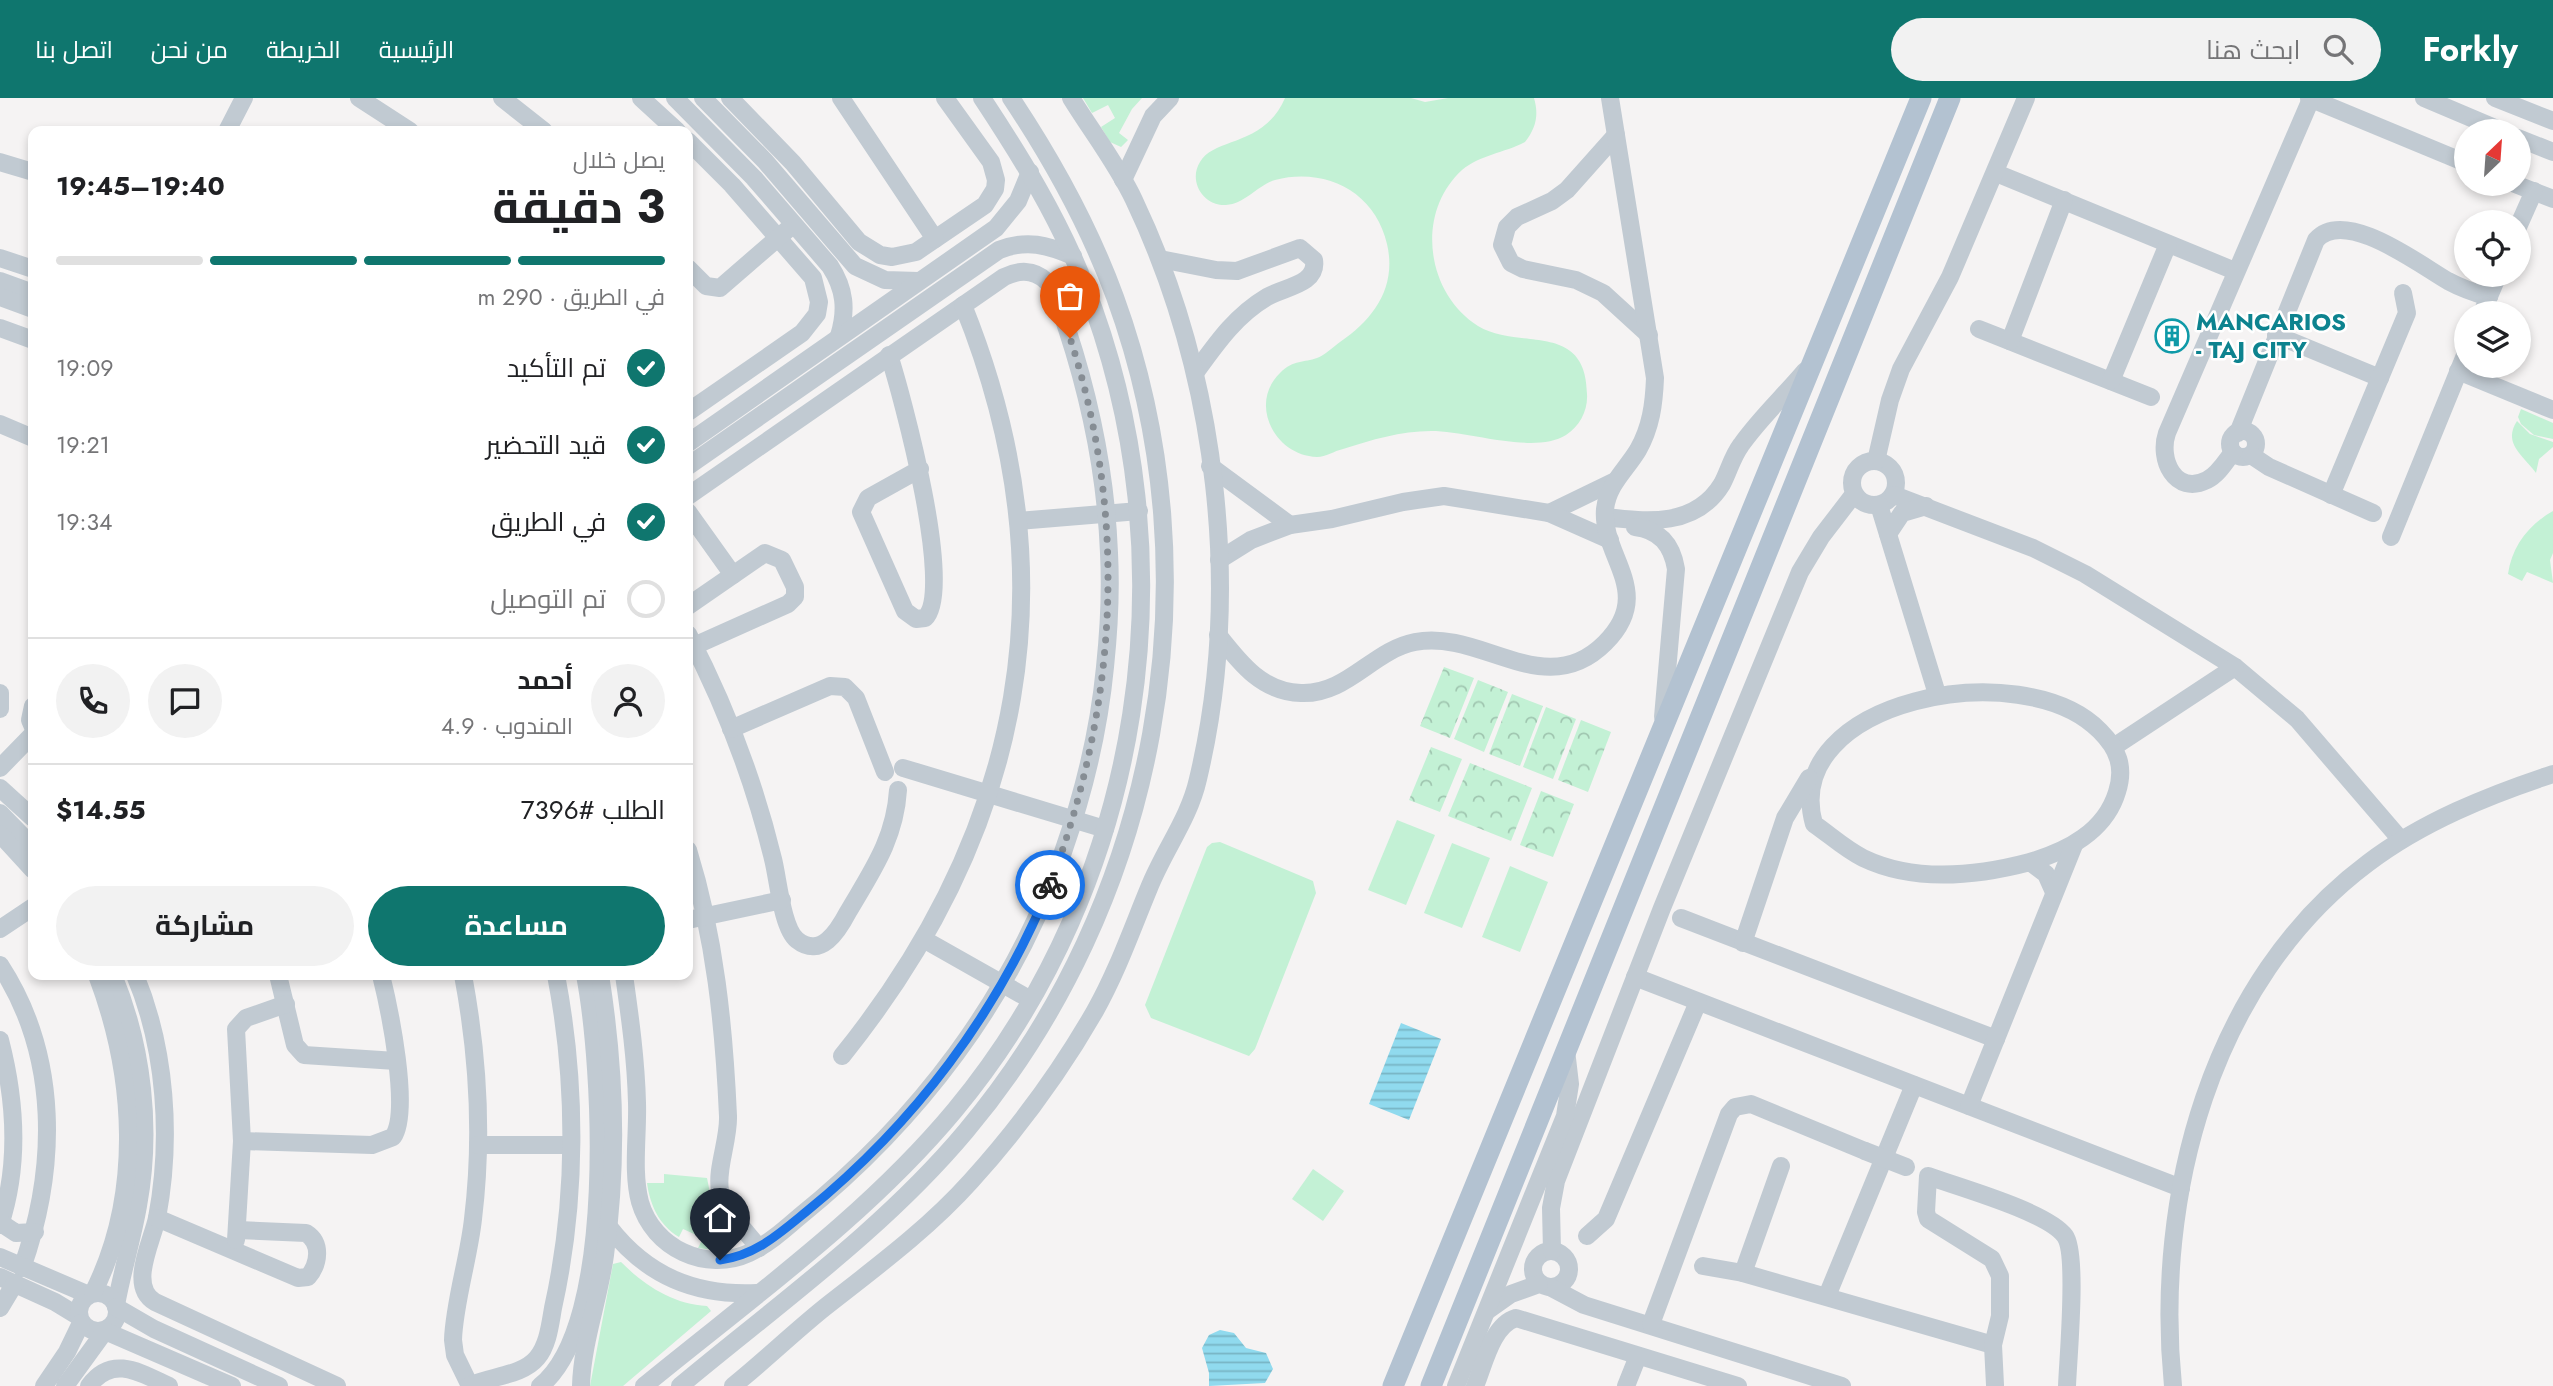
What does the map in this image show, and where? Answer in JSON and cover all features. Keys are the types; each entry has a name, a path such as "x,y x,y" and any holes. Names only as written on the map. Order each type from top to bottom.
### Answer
{"main road":[{"path":"1393,1386 1921,98"},
{"path":"1431,1386 1950,98"}],"street":[{"path":"230,126 244,98"},
{"path":"502,98 538,126"},
{"path":"641,98 672,126"},
{"path":"675,98 795,223 838,278 845,307 839,336"},
{"path":"703,98 765,161 855,266 885,281 918,281"},
{"path":"730,98 760,127 859,242 880,255 904,256 935,239 985,205 995,189 996,180 990,162 945,98"},
{"path":"746,98 760,127"},
{"path":"841,98 935,239"},
{"path":"644,1386 863,1204 911,1158 976,1083 1034,994 1082,895 1105,829 1128,740 1140,649 1142,591 1139,511 1119,391 1103,336 1073,256 1030,172 986,103 1010,98 1058,173 1115,297 1142,384 1159,475 1166,566 1166,612 1157,703 1139,793 1119,860 1089,936 1057,999 1005,1081 929,1172 875,1224 680,1386"},
{"path":"733,1386 945,1208 1005,1143 1067,1057 1112,977 1151,883 1189,807 1203,751 1218,635 1219,560 1210,466 1195,373 1160,259 1123,180 1071,98"},
{"path":"1123,180 1153,116 1170,98"},
{"path":"1549,513 1613,482 1635,454 1650,425 1655,379 1610,98"},
{"path":"1876,461 1889,400 1901,369 1950,276 2026,98"},
{"path":"2242,453 2214,476 2197,483 2180,480 2172,475 2167,468 2163,450 2167,433 2310,98 2454,158"},
{"path":"2424,98 2474,119"},
{"path":"2495,98 2553,121"},
{"path":"368,100 403,126"},
{"path":"1616,135 1567,190 1552,201 1517,217 1507,227 1502,245 1511,263 1523,269 1576,280 1603,293 1649,335"},
{"path":"2531,143 2553,152"},
{"path":"693,146 779,237 813,278 819,302 817,314 802,333 693,409"},
{"path":"0,162 28,170"},
{"path":"693,439 996,228 1018,201 1030,172"},
{"path":"1996,173 2235,271"},
{"path":"2531,190 2553,199"},
{"path":"2526,210 2534,191"},
{"path":"2010,341 2064,200"},
{"path":"693,273 706,286 720,288 795,223"},
{"path":"2373,513 2269,467 2242,453 2231,442 2238,433 2316,240 2332,230 2356,233 2400,250 2480,301"},
{"path":"2111,381 2168,243"},
{"path":"693,463 999,250 1019,244 1039,244 1073,256"},
{"path":"1160,259 1216,270 1237,271 1300,248 1314,260 1313,272 1305,282 1275,292 1243,313 1195,373"},
{"path":"0,258 28,267"},
{"path":"625,980 637,1093 637,1186 644,1213 659,1235 693,1257 734,1258 759,1248 822,1198 909,1115 959,1051 1002,984 1045,898 1073,820 1093,745 1105,668 1110,591 1107,514 1098,449 1084,385 1065,323 1049,284 1032,273 1013,273 963,305 693,492"},
{"path":"0,281 28,291"},
{"path":"2331,495 2407,313 2403,293"},
{"path":"0,297 28,307"},
{"path":"842,1056 872,1019 925,940 972,843 1004,738 1017,659 1021,590 1018,521 999,411 963,305"},
{"path":"0,328 28,338"},
{"path":"1979,329 2151,397"},
{"path":"2276,335 2380,378"},
{"path":"889,355 920,469 930,537 932,606 925,618 916,620 905,611 861,512 868,498 920,469"},
{"path":"1219,560 1251,540 1290,525 1444,496 1549,513 1607,527 1656,527 1692,513 1714,495 1741,445 1811,363"},
{"path":"2391,537 2455,378"},
{"path":"2475,378 2553,410"},
{"path":"1119,391 1142,384"},
{"path":"0,424 28,436"},
{"path":"1937,694 1888,534 1887,500 1897,486 1892,469 1876,461 1858,468 1853,476 1854,494 1861,502 1887,500 1926,506 2033,548 2085,574 2235,667 2297,719 2401,840"},
{"path":"1210,466 1290,525"},
{"path":"1218,635 1236,659 1263,682 1301,694 1340,685 1395,649 1434,640 1468,644 1533,666 1569,664 1593,653 1607,641 1626,604 1623,571 1607,527 1613,482"},
{"path":"1842,1386 1584,1305 1545,1286 1532,1269 1534,1262 1547,1252 1556,1181 1635,977 1800,572 1821,537 1854,494"},
{"path":"1888,534 1902,513 1926,506"},
{"path":"1018,521 1139,511"},
{"path":"693,519 733,575"},
{"path":"1656,527 1672,552 1676,569 1663,724"},
{"path":"693,603 760,555 772,553 782,560 795,586 795,597 788,604 693,639"},
{"path":"693,644 731,729 760,813 788,927 798,941 815,946 831,940 888,842 897,815 898,790"},
{"path":"2115,746 2235,667"},
{"path":"731,729 830,687 845,687 856,698 885,772 885,784 891,790 898,790 908,782 908,774 903,768"},
{"path":"1743,943 1780,835 1793,802 1825,755 1863,724 1895,708 1937,694 1968,691 2038,696 2067,706 2084,718 2115,746 2120,764 2120,783 2115,801 2102,820 2074,845 2030,862 1972,874 1913,872 1865,859 1814,824 1794,825 1780,835"},
{"path":"0,693 0,709"},
{"path":"0,768 28,739"},
{"path":"885,772 893,766 903,768 1105,829"},
{"path":"1814,772 1809,798 1814,824"},
{"path":"2173,1386 2170,1287 2182,1188 2211,1079 2232,1029 2256,988 2287,942 2325,900 2367,864 2401,840 2474,804 2553,774"},
{"path":"0,788 28,813"},
{"path":"0,813 28,842"},
{"path":"0,834 28,865"},
{"path":"1969,1106 2074,845"},
{"path":"2030,862 2046,874 2054,892"},
{"path":"693,892 696,918 726,1055 728,1136 719,1186 726,1205 759,1248"},
{"path":"696,918 782,900"},
{"path":"0,929 28,910"},
{"path":"1681,918 1996,1039"},
{"path":"925,940 1002,984 1057,999"},
{"path":"0,965 22,1007 44,1080 48,1157 35,1232 12,1276 0,1308"},
{"path":"1635,977 2182,1188"},
{"path":"44,1386 67,1352 80,1319 79,1306 91,1294 110,1256 120,1216 128,1132 120,1048 99,980"},
{"path":"65,1386 115,1321 139,1204 144,1149 139,1066 115,980"},
{"path":"142,980 158,1058 164,1140 157,1218 141,1281 149,1298 337,1386"},
{"path":"279,980 295,1045 304,1055 396,1062"},
{"path":"242,1141 372,1145 387,1142 400,1124 396,1062 382,980"},
{"path":"464,980 474,1039 478,1145 474,1217 453,1340 455,1355 470,1386 526,1367 543,1349 564,1243 571,1145 565,1033 557,980"},
{"path":"540,1386 558,1369 576,1336 596,1208 599,1098 586,980"},
{"path":"581,1386 609,1227 613,1162 613,1085 601,980"},
{"path":"1587,1236 1606,1219 1698,1002"},
{"path":"235,1251 242,1141 236,1029 246,1017 286,1003"},
{"path":"0,1040 11,1085 15,1130 12,1175 1,1221 16,1233 35,1232"},
{"path":"1456,1386 1568,1106 1570,1084 1566,1050"},
{"path":"1828,1296 1914,1086"},
{"path":"1651,1324 1729,1114 1735,1107 1751,1104 1928,1176 2019,1209 2059,1229 2070,1248 2067,1386"},
{"path":"478,1145 571,1145"},
{"path":"1742,1273 1782,1166"},
{"path":"1928,1176 1928,1219 1992,1259 2000,1276 2000,1316 1993,1345 1995,1385"},
{"path":"157,1218 301,1279 311,1275 317,1254 314,1239 306,1233 238,1230"},
{"path":"609,1227 637,1259 673,1281 714,1293 757,1293"},
{"path":"1516,1236 1565,1258 1587,1299 1597,1307"},
{"path":"0,1257 12,1276 80,1319 89,1330 105,1331 232,1386"},
{"path":"1703,1266 1742,1273 1828,1296 1993,1345"},
{"path":"1487,1311 1511,1294 1562,1283 1570,1269"},
{"path":"12,1276 91,1294 107,1295 116,1306 154,1329 275,1384 281,1360"},
{"path":"1475,1386 1496,1334 1509,1320 1516,1318 1738,1386"},
{"path":"738,1338 759,1363"},
{"path":"1626,1386 1638,1356"},
{"path":"89,1386 99,1374 116,1367 135,1371 169,1386"}],"green space":[{"path":"1083,98 1142,98 1132,109 1119,133 1128,140 1121,147 1110,142 1101,127 1115,118 1108,105 1092,113"},
{"path":"1285,98 1411,98 1425,102 1448,98 1534,98 1536,121 1525,142 1469,165 1447,188 1437,208 1433,252 1447,294 1460,312 1478,326 1494,333 1548,342 1563,347 1575,356 1584,371 1587,400 1582,417 1571,431 1553,441 1520,443 1447,432 1420,431 1375,439 1317,457 1289,448 1278,438 1267,413 1266,399 1271,385 1285,369 1294,363 1323,355 1363,323 1380,300 1389,274 1387,244 1381,226 1372,210 1360,197 1346,188 1312,177 1294,177 1275,180 1239,201 1226,205 1211,201 1200,191 1197,169 1207,154 1265,125 1276,114"},
{"path":"2521,409 2553,423 2553,439 2534,435 2521,424 2518,417"},
{"path":"2517,421 2530,434 2553,442 2553,447 2539,459 2536,473 2513,443 2513,429"},
{"path":"2553,511 2553,553 2550,560 2553,583 2527,572 2522,581 2508,574 2517,546 2536,523"},
{"path":"1444,667 1474,678 1450,738 1420,726"},
{"path":"1478,680 1508,692 1484,752 1454,739"},
{"path":"1512,694 1543,706 1520,766 1489,754"},
{"path":"1546,707 1576,719 1553,779 1523,767"},
{"path":"1581,720 1611,732 1588,792 1558,780"},
{"path":"1431,747 1462,759 1440,812 1409,800"},
{"path":"1470,763 1532,788 1511,841 1448,816"},
{"path":"1541,791 1574,804 1553,857 1520,845"},
{"path":"1397,820 1435,835 1406,905 1368,890"},
{"path":"1220,842 1313,881 1316,893 1255,1049 1249,1056 1151,1018 1145,1005 1207,847"},
{"path":"1452,843 1490,858 1462,928 1424,913"},
{"path":"1510,866 1548,882 1520,952 1482,937"},
{"path":"1313,1169 1344,1191 1323,1221 1292,1199"},
{"path":"664,1174 707,1178 711,1198 736,1232 733,1247 721,1251 698,1248 703,1238 683,1229 679,1237 666,1227 653,1207 647,1183 664,1183"},
{"path":"621,1262 640,1279 671,1298 707,1306 711,1311 623,1386 590,1386 613,1264"}],"water":[{"path":"1401,1023 1441,1039 1409,1120 1369,1104"},
{"path":"1220,1330 1234,1333 1246,1348 1266,1353 1273,1369 1265,1383 1209,1386 1209,1373 1202,1348 1209,1335"}],"way so far":[{"path":"1050,885 1073,820 1093,745 1105,668 1110,591 1107,514 1098,449 1070,338"}],"place":[{"name":"MANCARIOS - TAJ CITY","path":"2172,336"}],"route":[{"path":"720,1260 747,1254 759,1248 791,1224 852,1172 909,1115 935,1084 982,1018 1020,952 1050,885"}]}
